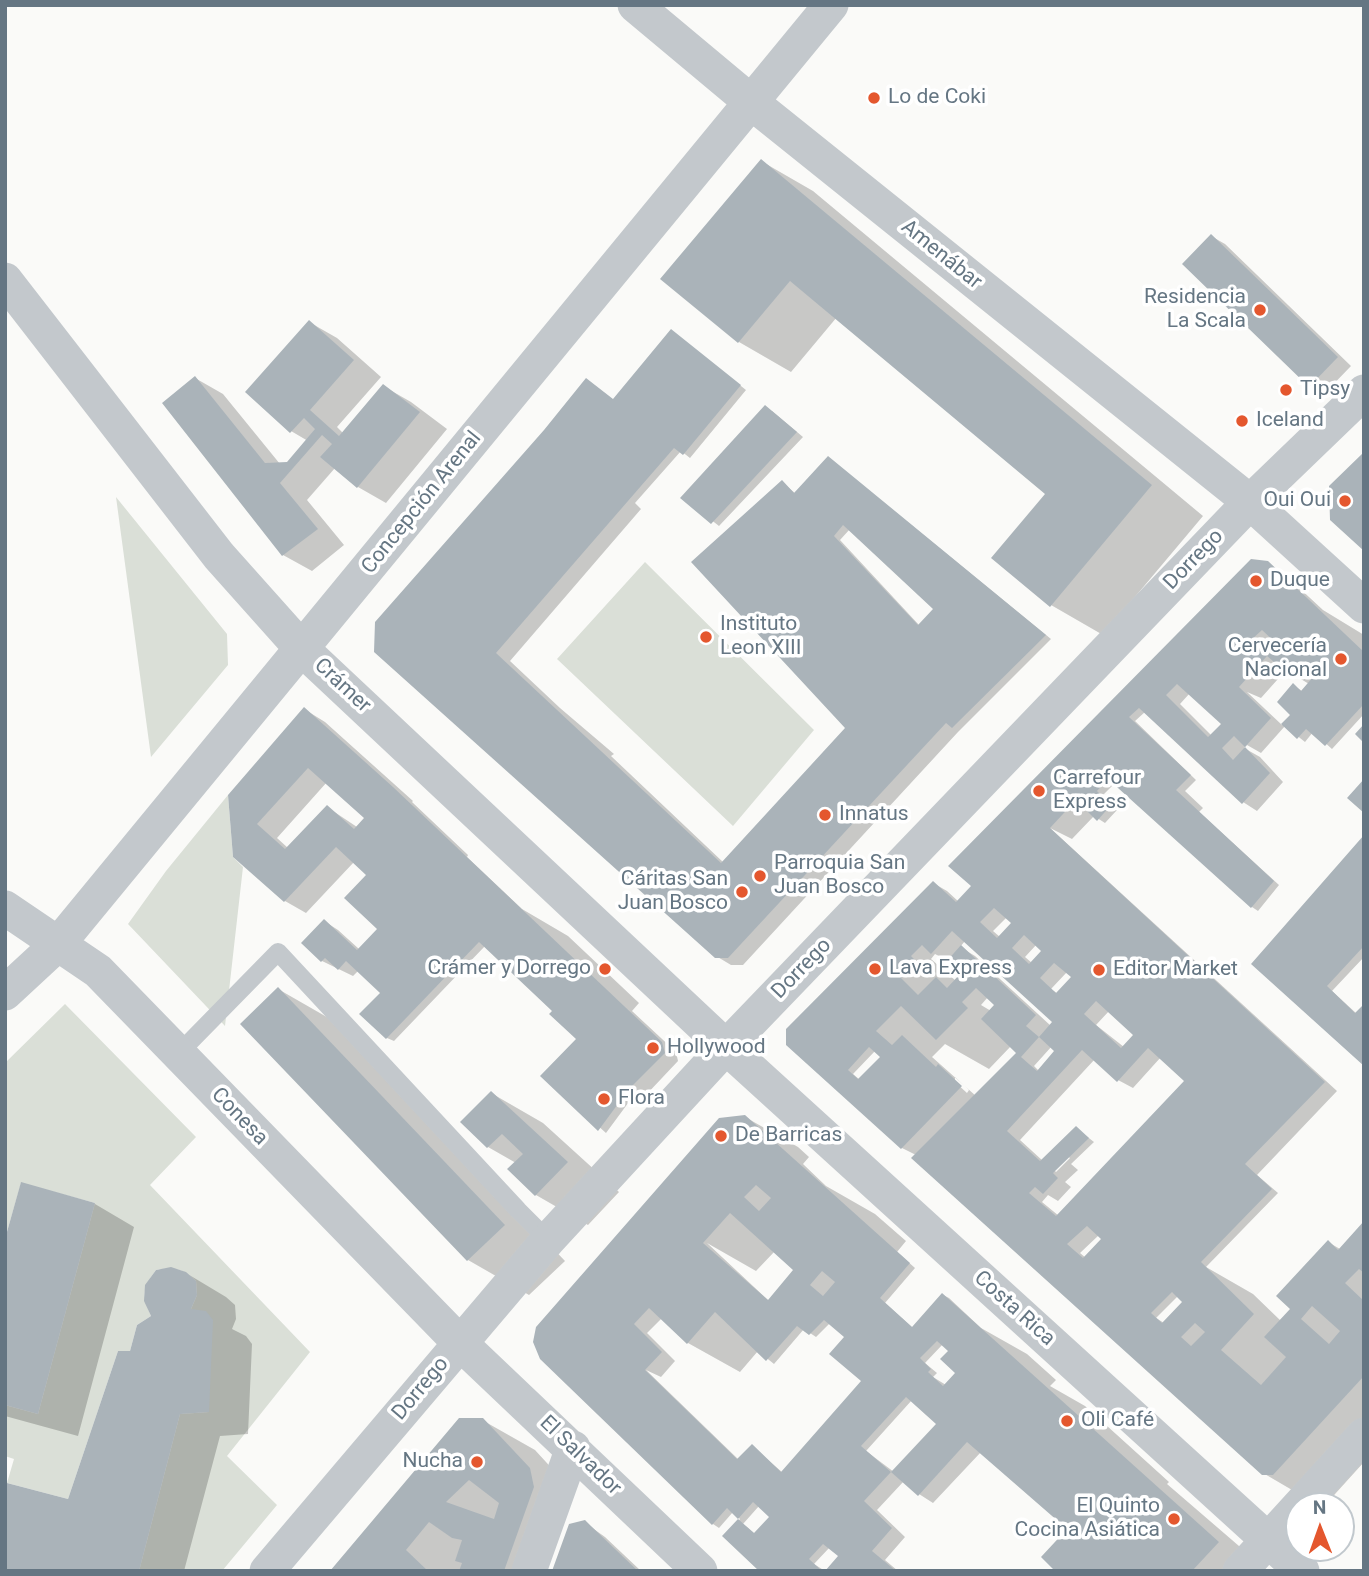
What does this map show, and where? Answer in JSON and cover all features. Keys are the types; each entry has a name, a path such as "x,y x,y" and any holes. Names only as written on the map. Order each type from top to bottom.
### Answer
{"street":[{"name":"Amenábar","path":"635,5 751,103 1250,502 1364,606"},
{"name":"Concepción Arenal","path":"5,993 59,943 831,5"},
{"name":"Crámer","path":"5,280 219,556 302,649 726,1047"},
{"name":"Dorrego","path":"267,1571 548,1240 726,1047 1250,502 1364,392"},
{"name":"Conesa","path":"5,908 98,971 460,1343"},
{"name":"Costa Rica","path":"726,1047 1302,1571"},
{"name":"El Salvador","path":"460,1343 699,1571"},
{"path":"1240,1571 1364,1435"},
{"path":"529,1571 573,1448"}],"lane":[{"path":"178,1054 278,952 548,1240"}],"shaded area":[{"path":"116,497 227,634 228,665 151,757"},
{"path":"645,562 814,730 733,826 557,659"},
{"path":"228,795 233,857 243,867 225,1026 128,924 166,871"},
{"path":"65,1004 196,1137 150,1185 310,1352 227,1456 277,1505 222,1571 139,1571 180,1414 209,1412 191,1309 197,1295 196,1281 182,1271 156,1270 148,1282 145,1297 151,1316 137,1325 130,1351 118,1351 68,1499 7,1483 14,1459 5,1456 5,1405 38,1414 95,1203 21,1183 5,1239 5,1063"}],"building":[{"path":"761,159 1152,485 1050,607 991,558 1045,494 790,281 738,343 660,279"},
{"name":"Residencia La Scala","path":"1211,234 1338,357 1309,387 1182,264"},
{"path":"309,320 354,360 310,410 339,436 383,384 420,412 357,488 320,457 332,444 322,435 280,483 318,529 282,556 162,403 195,376 265,463 287,462 315,429 304,418 290,433 245,392"},
{"name":"Instituto Leon XIII","path":"671,329 741,385 683,455 674,448 496,653 721,863 845,728 691,562 782,480 794,493 828,456 1046,635 952,728 946,723 728,958 715,958 374,652 375,622 544,430 586,378 613,399","holes":["843,525 933,609 918,625 834,536"]},
{"path":"765,405 797,432 711,524 680,498"},
{"path":"1364,452 1364,551 1330,520 1329,486"},
{"path":"1251,559 1268,561 1364,652 1364,704 1325,746 1306,729 1297,739 1281,724 1290,715 1277,702 1293,683 1301,691 1313,677 1297,664 1288,674 1267,656 1239,687 1271,718 1245,747 1270,773 1242,804 1139,708 1129,717 1191,775 1176,790 1274,881 1251,908 1108,779 1097,791 1111,805 1097,821 1076,800 1050,828 1325,1082 1245,1164 1272,1189 1201,1262 1254,1314 1221,1350 1261,1385 1286,1357 1264,1337 1290,1309 1276,1296 1328,1240 1338,1250 1364,1221 1364,1273 1359,1269 1345,1283 1364,1301 1364,1376 1273,1475 1262,1475 911,1158 1016,1053 981,1019 994,1005 976,988 962,1002 968,1008 936,1040 901,1006 876,1031 892,1045 902,1035 936,1067 938,1064 962,1086 901,1149 786,1045 786,1029 933,881 956,902 971,886 948,866","holes":["1262,630 1278,645 1267,656 1250,641","1177,684 1221,724 1208,737 1166,695","1234,736 1245,747 1233,760 1222,748","994,908 1011,923 997,938 980,922","952,931 1052,1022 1039,1037 1026,1026 1036,1015 961,945 946,962 960,974 947,988 936,977 918,995 901,978 917,962 911,956 922,945 931,954","1024,935 1041,951 1029,964 1012,948","1054,963 1071,977 1056,993 1040,978","1096,1001 1133,1035 1121,1048 1084,1014","1039,1037 1054,1051 1037,1071 1021,1057","869,1047 880,1057 858,1079 848,1070","1148,1048 1184,1081 1056,1216 1029,1193 1035,1187 1043,1194 1058,1178 1053,1173 1089,1138 1076,1126 1040,1161 1007,1131 1082,1050 1117,1082","1087,1226 1101,1239 1083,1258 1067,1244","1172,1292 1182,1302 1162,1323 1151,1313","1312,1306 1340,1331 1329,1344 1301,1319","1195,1323 1205,1332 1191,1346 1181,1337"]},
{"path":"304,707 393,787 662,1042 665,1053 629,1089 598,1131 540,1076 576,1039 549,1014 552,1011 479,942 386,1039 359,1014 380,993 346,961 338,970 325,958 321,962 301,943 324,919 357,950 377,929 344,898 366,875 336,847 284,902 233,857 228,795","holes":["308,768 364,818 354,829 327,805 285,849 257,824"]},
{"path":"1364,724 1364,743 1355,734"},
{"path":"1364,779 1364,813 1347,798"},
{"path":"1364,835 1364,946 1327,986 1355,1013 1364,1004 1364,1066 1251,964"},
{"path":"278,987 505,1225 467,1261 240,1024"},
{"path":"491,1091 568,1162 535,1196 507,1169 523,1154 502,1134 487,1148 460,1122"},
{"path":"745,1115 910,1263 880,1298 912,1327 942,1293 1219,1542 1192,1571 1055,1571 1041,1557 1067,1529 967,1442 918,1496 891,1472 864,1501 892,1528 872,1551 896,1571 825,1571 838,1556 823,1544 809,1559 822,1571 759,1571 722,1536 738,1519 727,1508 712,1525 540,1359 533,1342 536,1327 719,1118","holes":["756,1185 771,1198 759,1211 744,1197","730,1213 793,1270 768,1300 703,1243","822,1271 835,1282 823,1296 810,1285","649,1308 687,1344 715,1312 766,1361 797,1326 809,1335 824,1320 844,1337 829,1354 861,1381 781,1472 752,1444 737,1459 645,1370 662,1352 634,1324","937,1341 948,1351 940,1359 955,1373 943,1386 928,1372 931,1369 920,1358","906,1397 936,1424 891,1472 861,1446","753,1502 769,1517 754,1533 738,1519"]},
{"path":"21,1182 95,1203 38,1414 5,1405 5,1239"},
{"path":"171,1267 186,1272 196,1281 197,1295 191,1309 206,1311 213,1320 209,1412 180,1414 139,1571 5,1571 7,1483 68,1499 118,1351 130,1351 137,1325 151,1316 144,1301 145,1285 156,1270"},
{"path":"459,1418 483,1418 530,1468 534,1487 504,1571 459,1571 462,1563 455,1561 462,1540 452,1538 429,1522 406,1550 428,1571 330,1571","holes":["469,1480 499,1503 494,1519 446,1502"]},
{"path":"585,1520 638,1571 552,1571 569,1524"}],"place":[{"name":"Lo de Coki","path":"874,98"},
{"name":"Residencia La Scala","path":"1260,310"},
{"name":"Tipsy","path":"1286,390"},
{"name":"Iceland","path":"1242,421"},
{"name":"Oui Oui","path":"1345,501"},
{"name":"Duque","path":"1256,581"},
{"name":"Instituto Leon XIII","path":"706,637"},
{"name":"Cervecería Nacional","path":"1341,659"},
{"name":"Carrefour Express","path":"1039,791"},
{"name":"Innatus","path":"825,815"},
{"name":"Parroquia San Juan Bosco","path":"760,876"},
{"name":"Cáritas San Juan Bosco","path":"742,892"},
{"name":"Crámer y Dorrego","path":"605,969"},
{"name":"Lava Express","path":"875,969"},
{"name":"Editor Market","path":"1099,970"},
{"name":"Hollywood","path":"653,1048"},
{"name":"Flora","path":"604,1099"},
{"name":"De Barricas","path":"721,1136"},
{"name":"Oli Café","path":"1067,1421"},
{"name":"Nucha","path":"477,1462"},
{"name":"El Quinto Cocina Asiática","path":"1174,1519"}]}
